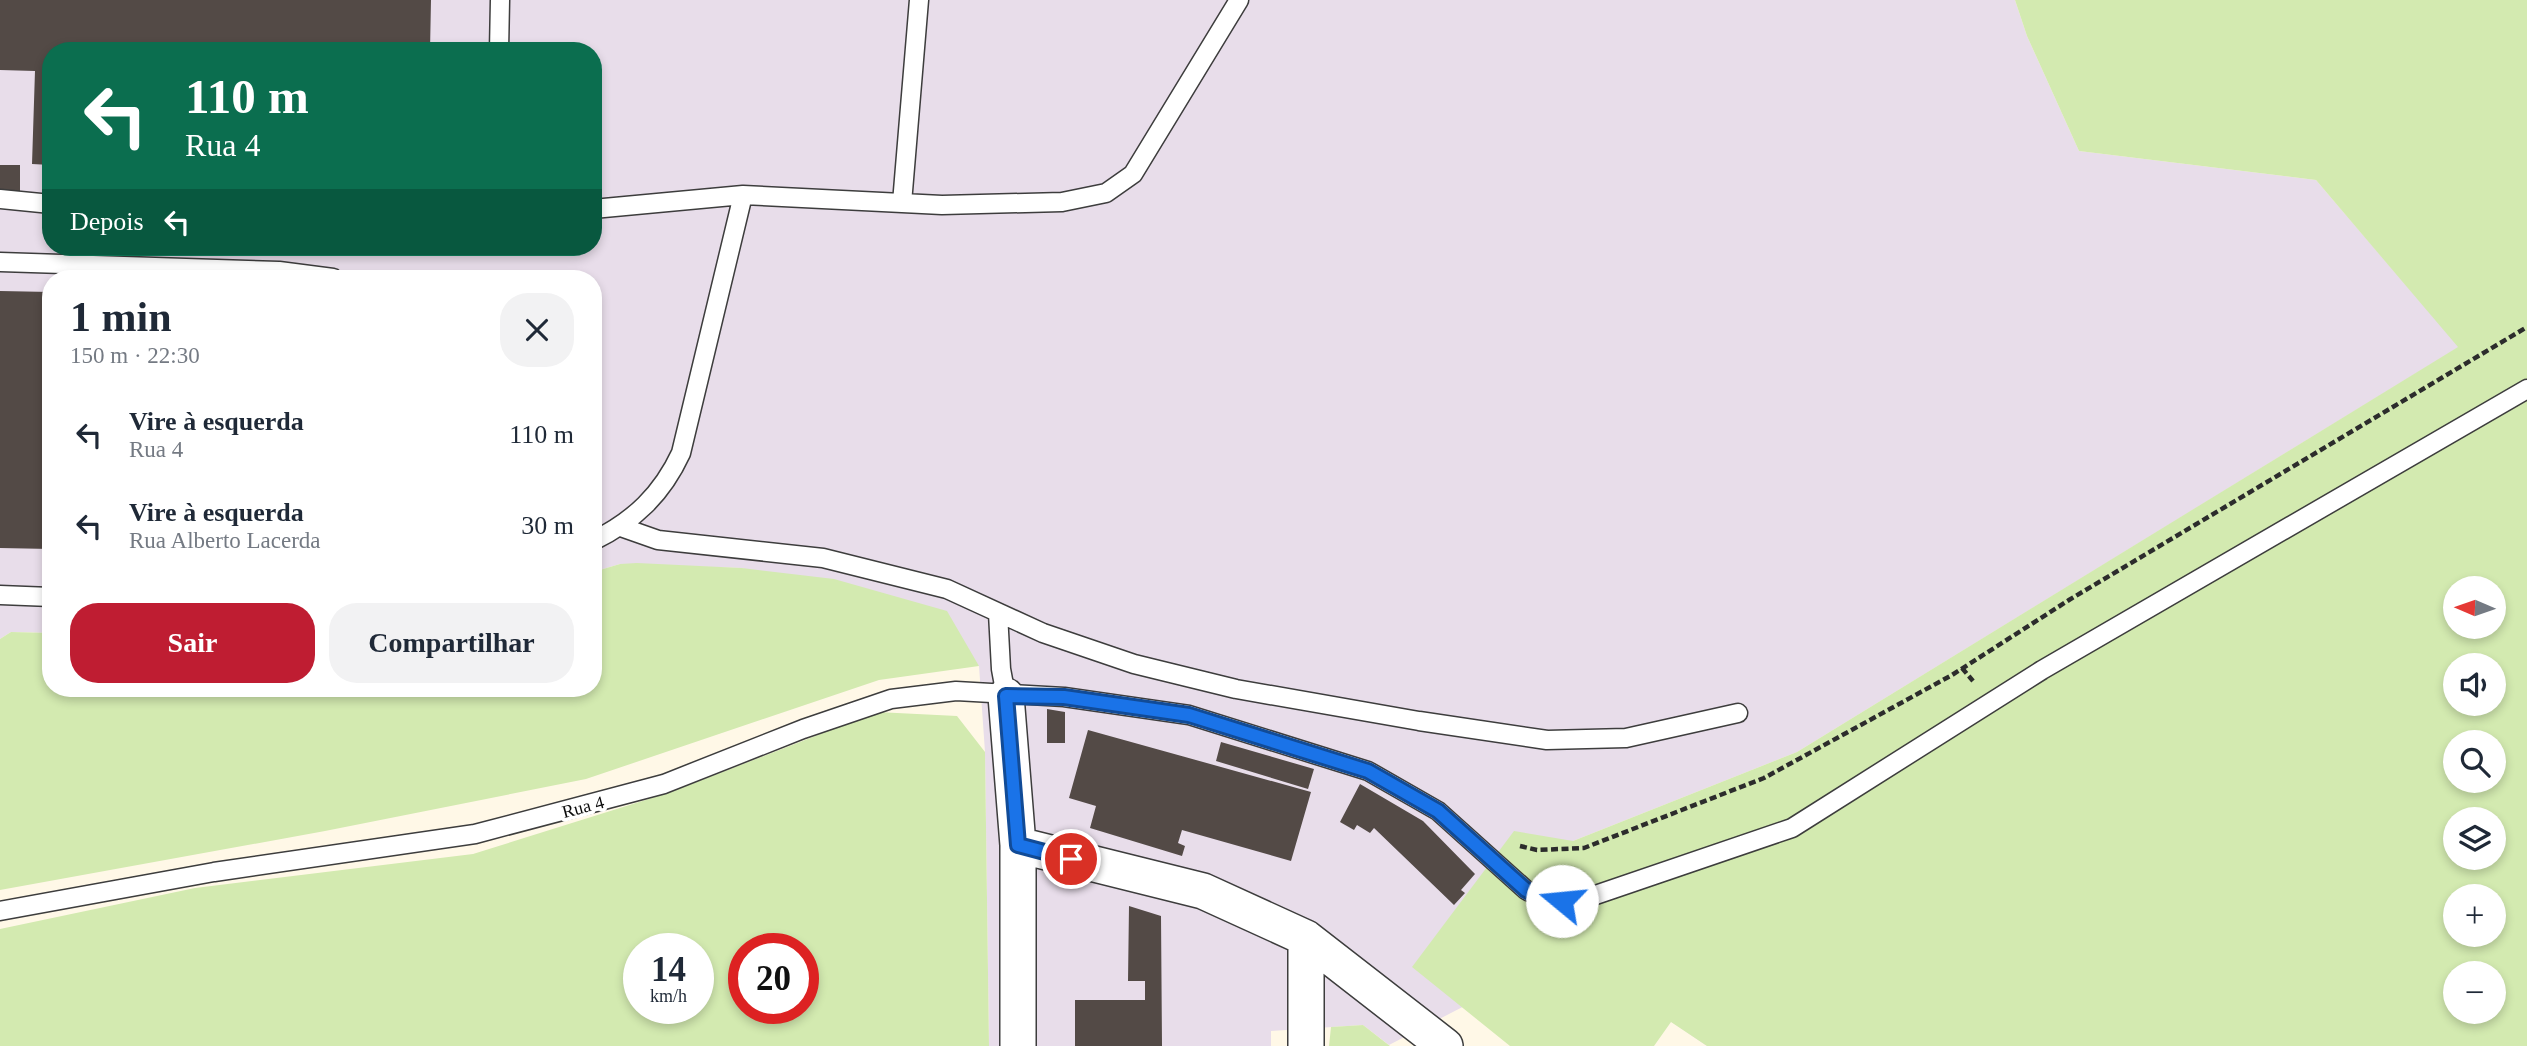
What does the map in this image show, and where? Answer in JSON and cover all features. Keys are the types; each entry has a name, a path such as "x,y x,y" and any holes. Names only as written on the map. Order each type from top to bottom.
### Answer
{"street":[{"path":"1006,696 1018,845 1018,1046"},
{"path":"1018,845 1203,891 1306,938 1445,1046"},
{"path":"1306,938 1306,1046"}],"lane":[{"path":"499,42 500,0"},
{"path":"902,204 919,0"},
{"path":"602,208 743,195 902,204 1062,202 1105,193 1133,174 1239,0"},
{"path":"602,536 621,527 654,498 671,475 681,453 743,195"},
{"path":"0,199 42,203"},
{"path":"0,262 248,270"},
{"name":"Rua 4","path":"0,911 214,872 475,834 664,784 777,738 891,699 956,691 1006,696 1064,697 1189,715 1368,771 1438,811 1526,890 1543,899 1575,902 1792,828 2042,670 2527,389"},
{"path":"621,527 658,540 823,558 947,589 1043,633 1134,664 1236,689 1419,722 1548,740 1626,738 1738,713"},
{"path":"0,595 42,597"},
{"path":"998,612 1001,669 1006,696"}],"path":[{"path":"1465,836 1537,850 1584,848 1764,778 1952,675 2069,600 2527,327"}],"shaded area":[{"path":"0,0 2015,0 2027,36 2079,151 2316,180 2459,347 1797,752 1573,841 1707,1046 1569,952 1389,1045 1363,1025 1271,1031 1271,1046 989,1046 985,752 979,666 742,568 620,564 602,569 602,270 42,270 42,633 11,632 0,639"}],"green space":[{"path":"2015,0 2527,0 2527,1046 1707,1046 1671,1022 1654,1046 1510,1046 1412,967 1514,831 1573,841 1797,752 2458,347 2316,180 2079,151 2027,36"},
{"path":"620,564 742,568 834,579 947,611 979,666 879,680 586,779 325,831 0,890 0,639 11,632 42,633 42,697 602,697 602,569"},
{"path":"877,712 957,716 985,752 989,1046 0,1046 0,929 195,888 473,854 671,792"},
{"path":"1363,1025 1390,1046 1329,1046 1331,1027"}],"building":[{"path":"0,0 431,0 430,42 42,42 42,165 32,164 35,71 0,70"},
{"path":"0,165 20,165 20,191 0,191"},
{"path":"0,291 42,292 42,549 0,548"},
{"path":"1047,709 1065,712 1065,743 1047,743"},
{"path":"1088,730 1311,792 1291,861 1182,830 1178,843 1185,846 1182,856 1090,828 1096,806 1069,798"},
{"path":"1221,742 1314,769 1308,789 1216,761"},
{"path":"1360,784 1423,821 1475,874 1461,890 1465,893 1454,905 1374,828 1370,833 1357,825 1354,830 1340,822"},
{"path":"1129,906 1161,916 1162,1046 1075,1046 1075,1000 1145,1000 1145,981 1128,981"}],"route":[{"path":"1071,859 1018,845 1006,696 1064,697 1189,715 1368,771 1438,811 1526,890 1543,899 1562,901"}]}
